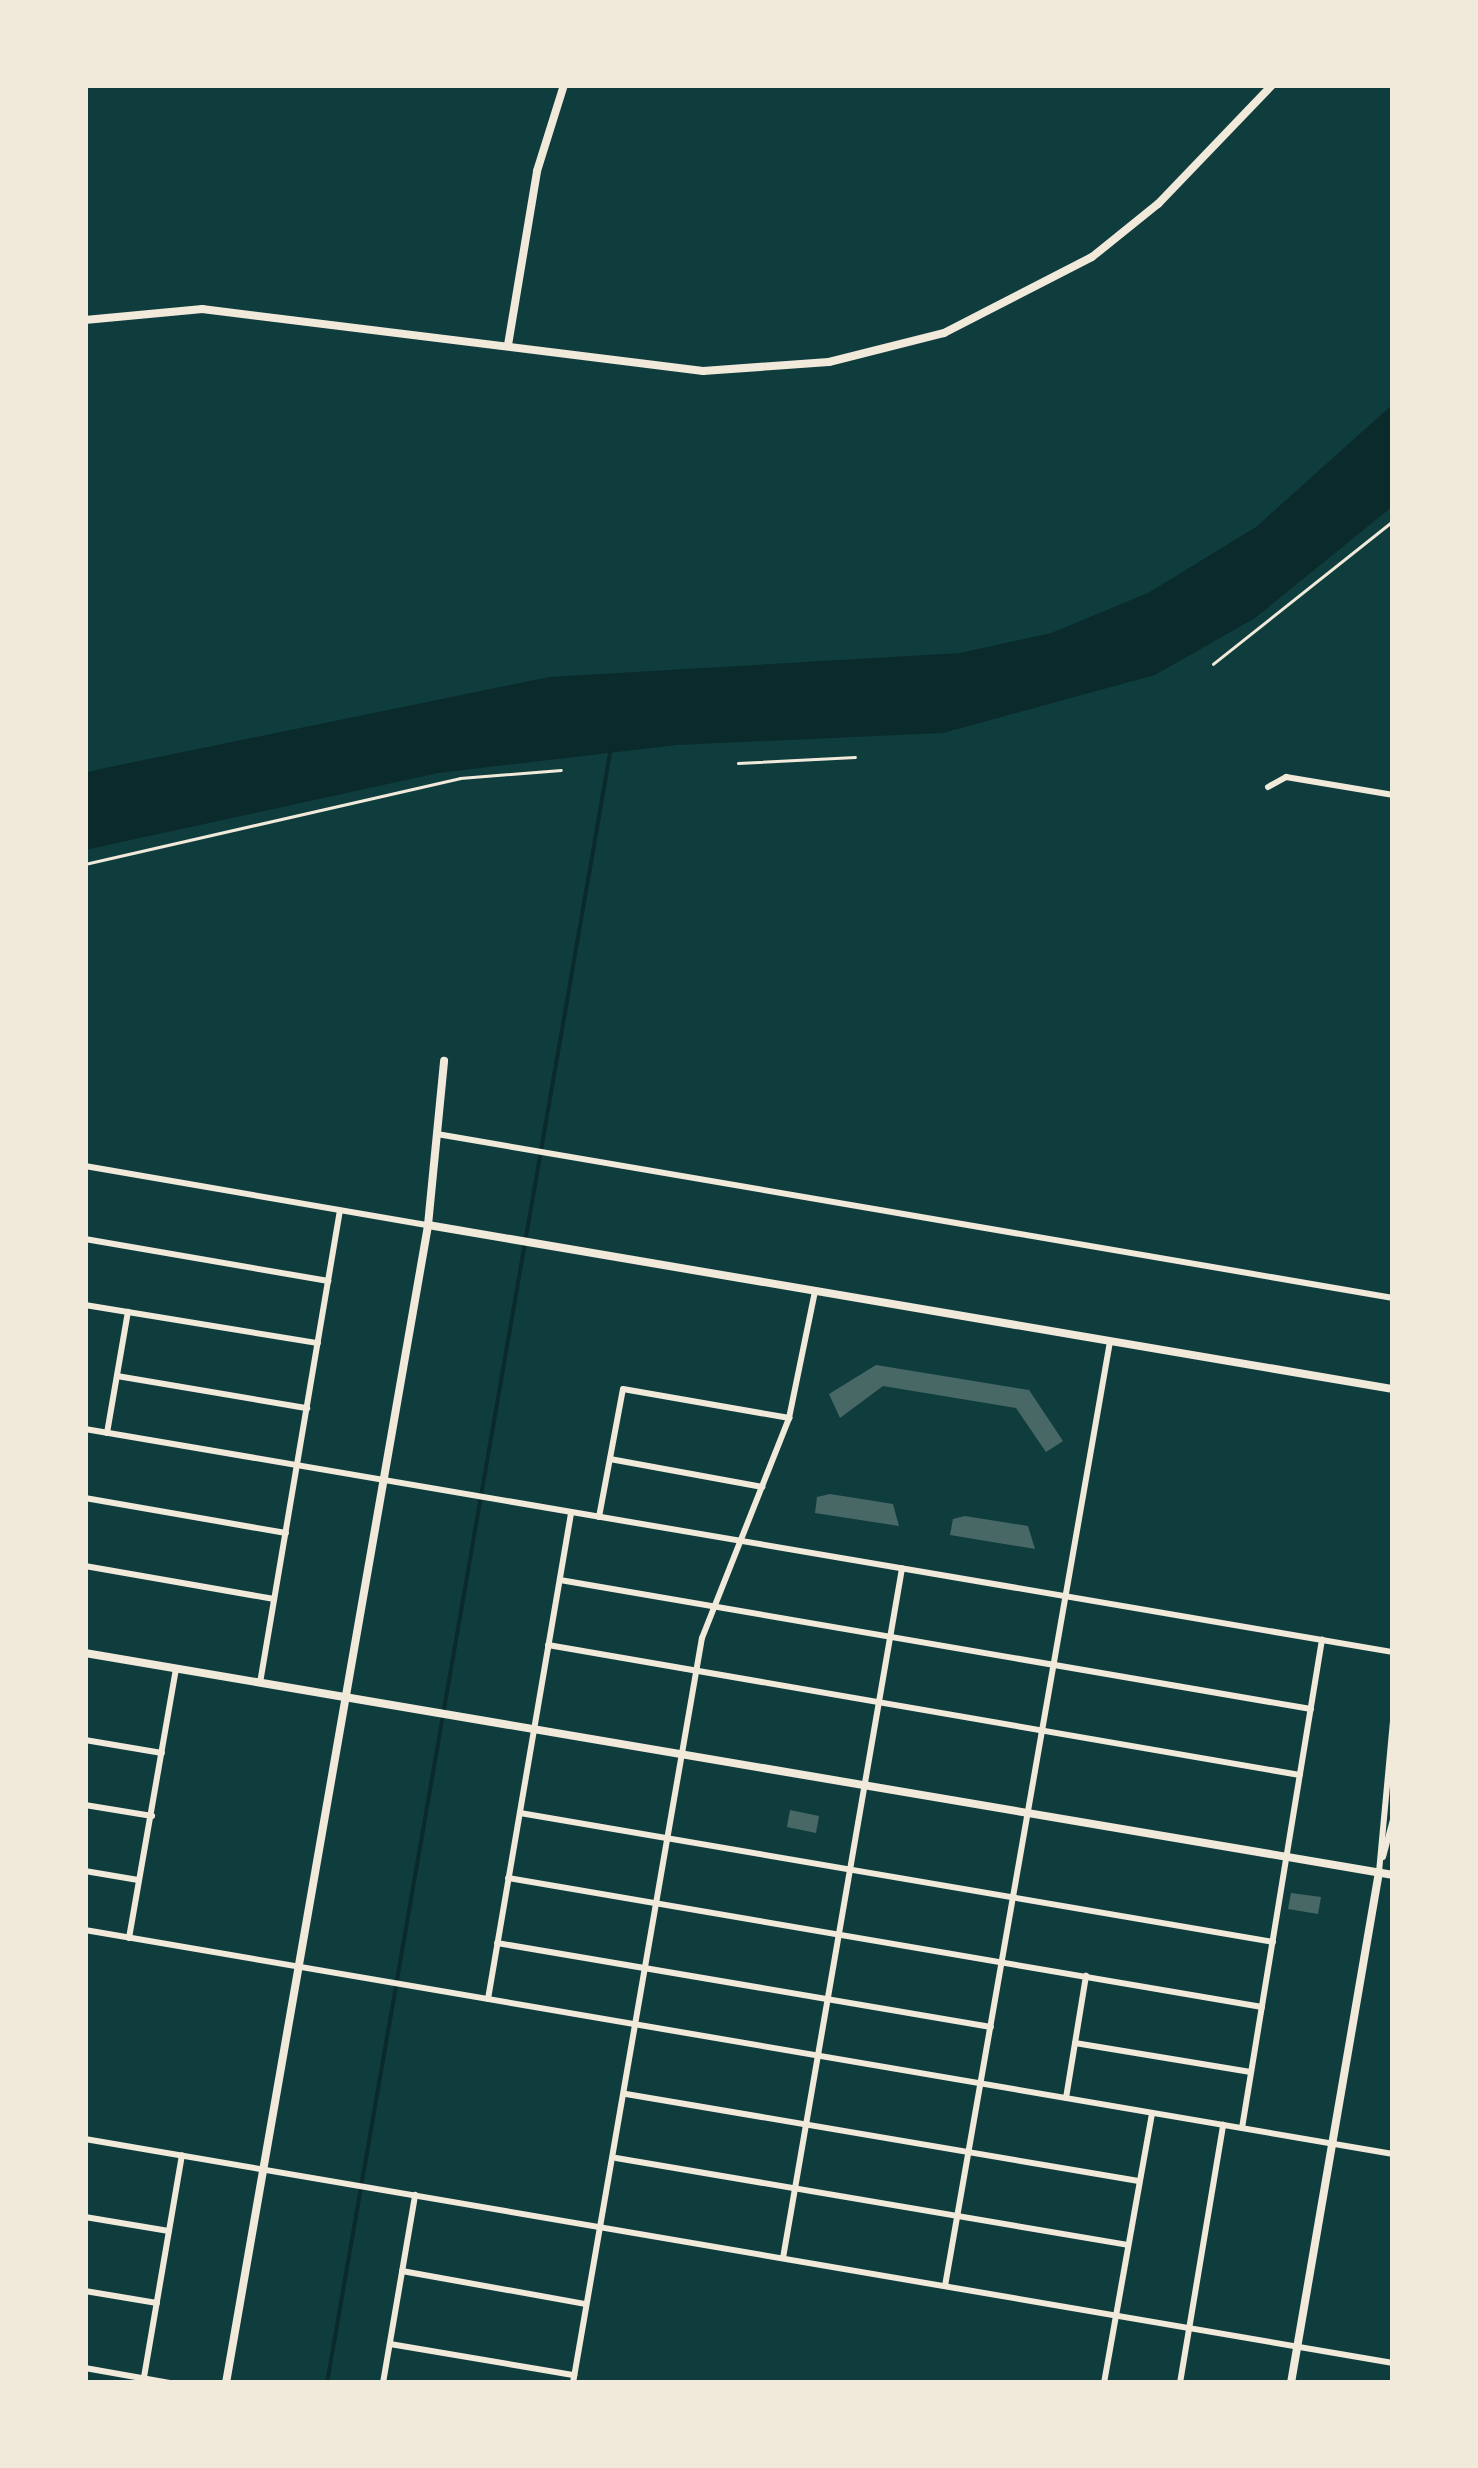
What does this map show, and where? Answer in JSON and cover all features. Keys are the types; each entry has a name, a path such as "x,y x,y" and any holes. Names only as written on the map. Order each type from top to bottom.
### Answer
{"street":[{"path":"508,345 537,171 564,85"},
{"path":"85,320 202,309 758,371 944,332 1092,257 1158,204 1272,85"},
{"path":"1268,787 1286,777 1393,795"},
{"path":"226,2383 428,1225 444,1061"},
{"path":"437,1134 1393,1298"},
{"path":"85,1166 1393,1389"},
{"path":"260,1683 340,1211"},
{"path":"85,1239 328,1281"},
{"path":"390,2344 574,2379 616,2158 710,1606 789,1418 815,1291"},
{"path":"85,1304 318,1343"},
{"path":"107,1433 128,1312"},
{"path":"946,2286 1110,1342"},
{"path":"117,1376 307,1408"},
{"path":"599,1517 622,1389 789,1418"},
{"path":"85,1429 1393,1652"},
{"path":"610,1459 762,1488"},
{"path":"85,1498 286,1533"},
{"path":"488,1999 571,1513"},
{"path":"85,1566 274,1600"},
{"path":"783,2258 902,1568"},
{"path":"560,1580 1311,1709"},
{"path":"1242,2128 1322,1640"},
{"path":"548,1645 1300,1775"},
{"path":"85,1654 1393,1875"},
{"path":"129,1938 176,1669"},
{"path":"1291,2383 1379,1872 1393,1722"},
{"path":"85,1740 162,1753"},
{"path":"85,1805 152,1816"},
{"path":"520,1813 1272,1942"},
{"path":"1379,1872 1393,1819"},
{"path":"85,1870 138,1880"},
{"path":"508,1878 1262,2007"},
{"path":"85,1930 1393,2154"},
{"path":"497,1944 991,2028"},
{"path":"1066,2098 1086,1976"},
{"path":"1075,2043 1251,2072"},
{"path":"626,2094 1140,2181"},
{"path":"1104,2383 1152,2113"},
{"path":"1180,2383 1223,2125"},
{"path":"85,2139 1393,2363"},
{"path":"143,2381 182,2155"},
{"path":"616,2158 1128,2245"},
{"path":"384,2383 415,2195"},
{"path":"85,2217 169,2231"},
{"path":"402,2272 586,2304"},
{"path":"85,2291 156,2303"},
{"path":"85,2368 170,2383"}],"path":[{"path":"1213,664 1292,610 1393,520"},
{"path":"738,763 855,757"},
{"path":"85,864 460,778 560,770"}],"water":[{"path":"1393,404 1393,506 1255,618 1155,675 943,733 677,745 438,773 85,850 85,773 100,769 549,677 960,653 1051,633 1148,593 1256,527"}],"building":[{"path":"876,1365 1029,1390 1063,1441 1046,1452 1016,1408 883,1386 840,1418 829,1394"},
{"path":"830,1494 893,1504 899,1526 815,1513 817,1497"},
{"path":"965,1516 1028,1526 1035,1549 950,1535 953,1519"},
{"path":"790,1810 819,1816 816,1833 787,1827"},
{"path":"1291,1893 1321,1897 1318,1914 1288,1909"}],"waterway":[{"path":"327,2383 611,747"}]}
